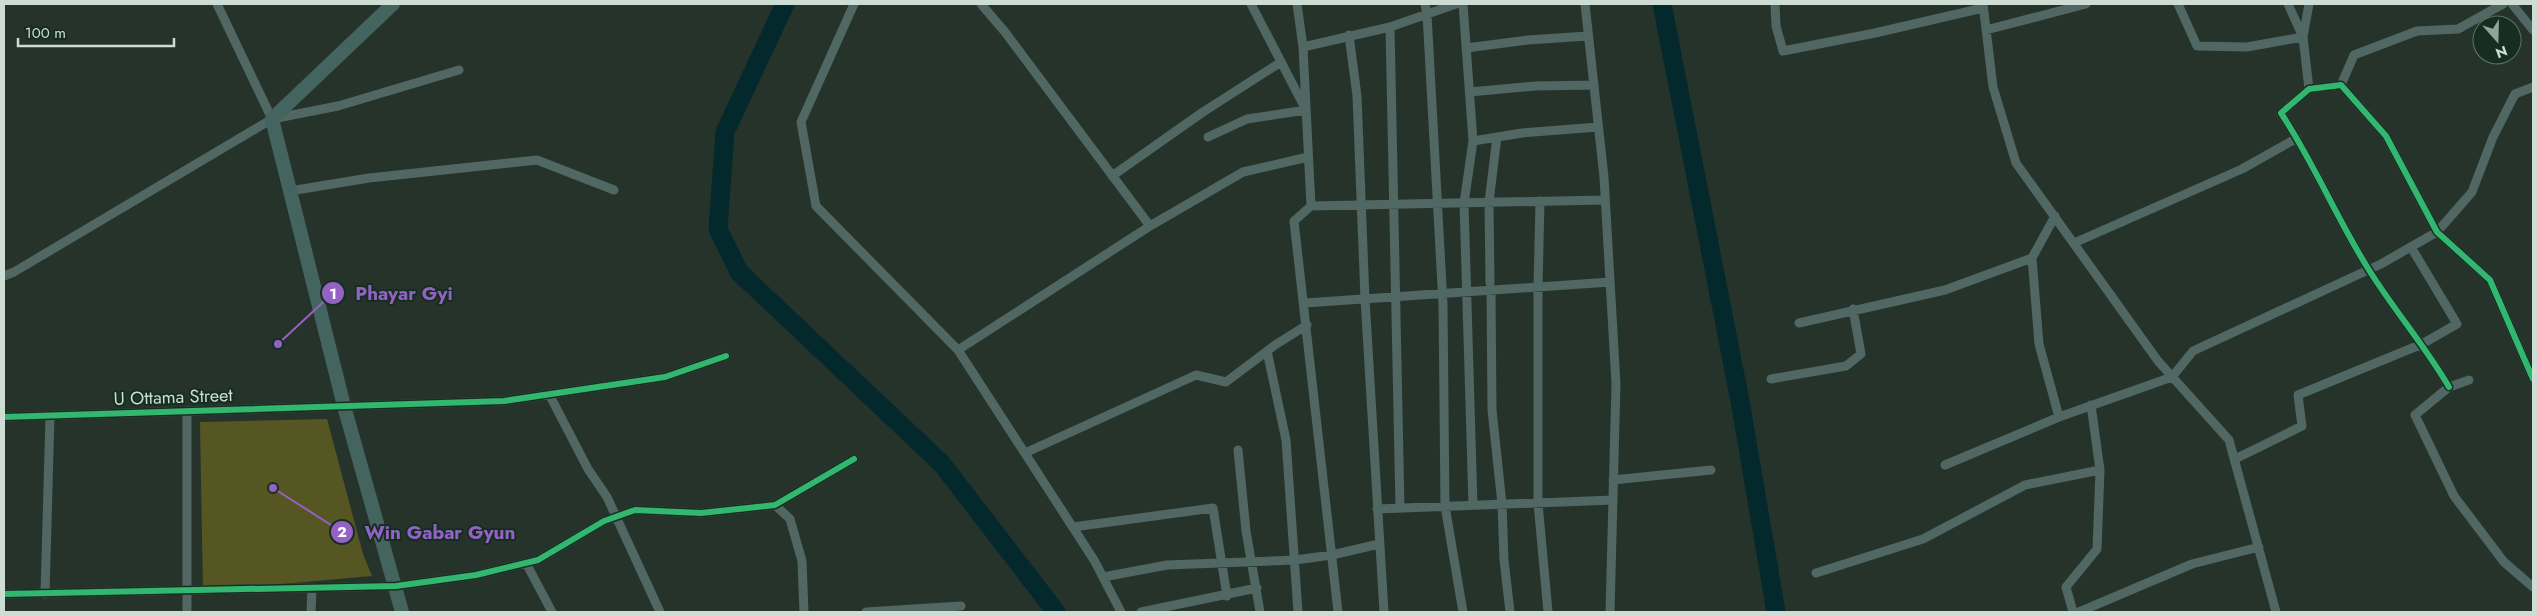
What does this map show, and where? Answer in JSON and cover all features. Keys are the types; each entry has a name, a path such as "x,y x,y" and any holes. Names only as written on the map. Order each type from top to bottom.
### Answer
{"main road":[{"path":"393,4 272,119 344,406 402,612"}],"street":[{"path":"217,4 272,119"},
{"path":"854,4 801,122 816,206 958,350 1073,528 1103,577 1121,612"},
{"path":"981,4 1150,226"},
{"path":"1251,4 1306,110"},
{"path":"1297,4 1303,47 1311,206"},
{"path":"1424,4 1427,14 1442,293 1445,506 1463,612"},
{"path":"1303,47 1390,27 1456,4"},
{"path":"1463,4 1473,141 1464,203 1468,292 1472,505"},
{"path":"1585,4 1605,200 1616,384 1610,612"},
{"path":"1775,4 1776,26 1783,51 1875,33 1983,6 1994,87 2016,163 2158,362 2229,440 2276,612"},
{"path":"1986,30 2086,4"},
{"path":"2178,4 2197,46 2246,47 2303,37"},
{"path":"2288,4 2303,37"},
{"path":"2309,4 2303,37 2309,88"},
{"path":"2340,84 2354,55 2417,31 2458,29 2503,4"},
{"path":"2512,4 2533,30"},
{"path":"1390,27 1400,508"},
{"path":"1349,35 1357,96 1365,299 1384,612"},
{"path":"1466,48 1528,40 1588,36"},
{"path":"1112,176 1203,112 1281,62"},
{"path":"4,276 23,267 272,119 338,106 459,70"},
{"path":"2340,84 2309,88 2281,113 2298,138 2369,270 2422,344 2449,387"},
{"path":"2340,84 2386,136 2437,232 2490,280 2533,379"},
{"path":"1470,92 1535,86 1594,85"},
{"path":"1945,465 2059,417 2172,377 2193,351 2369,270 2437,232 2472,192 2493,137 2515,94 2533,87"},
{"path":"1208,137 1247,120 1306,110"},
{"path":"1473,141 1598,127"},
{"path":"1497,137 1489,202 1492,410 1502,504 1504,560 1510,612"},
{"path":"2074,243 2242,168 2298,138"},
{"path":"958,350 1150,226 1243,172 1308,158"},
{"path":"290,191 369,178 538,160 614,190"},
{"path":"1338,612 1305,303 1294,221 1311,206 1605,200"},
{"path":"1540,201 1538,503 1548,612"},
{"path":"2055,216 2032,258 2038,344 2059,417"},
{"path":"2235,459 2302,426 2298,394 2422,344 2457,324 2411,247"},
{"path":"1799,323 1853,309 1945,290 2032,258"},
{"path":"1305,303 1468,292 1490,287 1538,287 1610,282"},
{"path":"1771,379 1846,366 1862,354 1853,309"},
{"path":"1024,452 1196,375 1226,382 1267,351 1307,325"},
{"path":"1267,351 1286,440 1298,612"},
{"name":"U Ottama Street","path":"4,417 504,401 666,377 726,356"},
{"path":"2469,380 2449,387 2415,415 2454,496 2504,562 2533,587"},
{"path":"548,394 588,469 608,497 615,517 660,612"},
{"path":"2073,612 2066,587 2097,549 2100,470 2091,406"},
{"path":"186,411 189,591 187,612"},
{"path":"45,594 50,416"},
{"path":"1238,450 1246,531 1260,612"},
{"path":"4,594 396,586 476,575 538,560 604,521 635,510 701,513 775,505 854,459"},
{"path":"1613,480 1711,470"},
{"path":"1816,573 1923,539 2025,485 2100,470"},
{"path":"1377,509 1613,500"},
{"path":"775,505 790,519 802,561 804,612"},
{"path":"1073,528 1213,508 1224,564 1227,596"},
{"path":"1103,577 1167,565 1295,560 1332,555 1379,544"},
{"path":"2078,612 2192,564 2259,547"},
{"path":"526,563 552,612"},
{"path":"1141,612 1227,596 1257,588"},
{"path":"311,612 312,589"},
{"path":"866,612 962,606"}],"shaded area":[{"path":"327,419 363,554 372,576 203,591 200,422"}],"waterway":[{"path":"785,4 725,132 718,229 739,272 942,464 1056,612"},
{"path":"1662,4 1740,401 1776,612"}],"cycle path":[{"path":"2449,387 2369,270 2281,113 2309,89 2341,85 2386,136 2437,232 2490,280 2533,379"},
{"path":"4,417 504,401 665,377 726,356"},
{"path":"4,594 396,586 476,575 538,560 604,521 635,510 701,513 775,505 854,459"}],"place":[{"name":"Phayar Gyi","path":"278,344"},
{"name":"Win Gabar Gyun","path":"273,488"}]}
